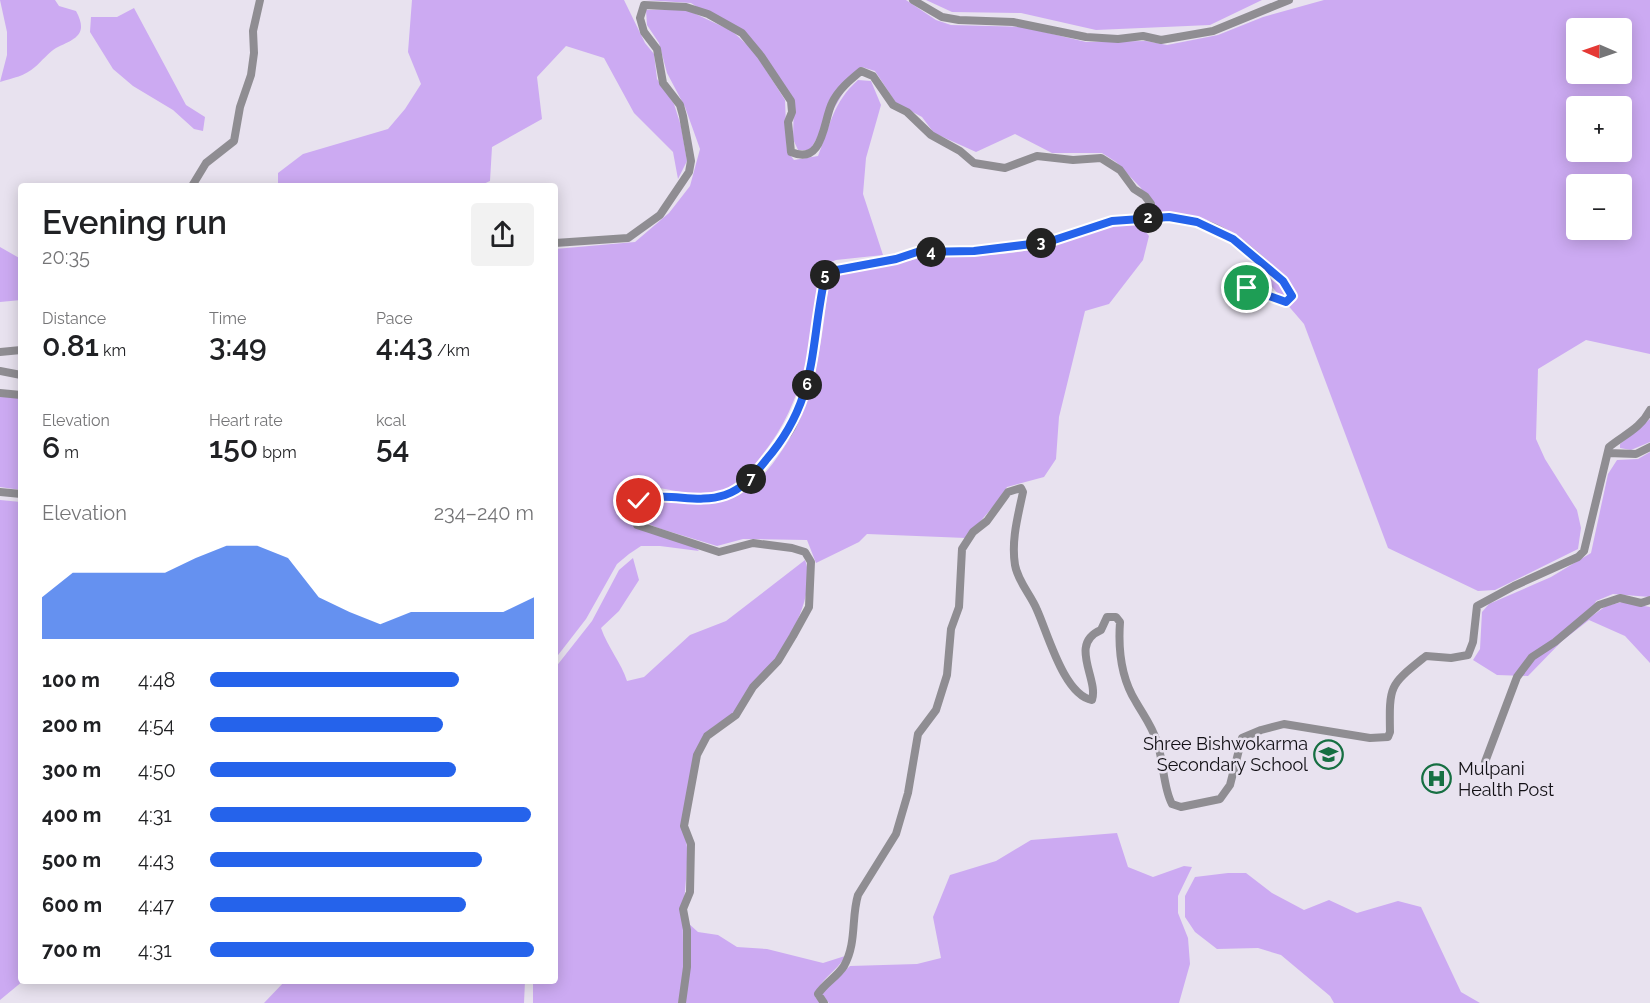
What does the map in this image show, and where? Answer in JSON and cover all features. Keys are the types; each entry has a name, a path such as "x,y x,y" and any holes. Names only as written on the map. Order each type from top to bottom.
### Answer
{"street":[{"path":"194,183 206,163 234,141 240,107 251,75 254,53 253,31 260,0"},
{"path":"913,0 942,18 1013,22 1086,37 1118,39 1143,36 1161,40 1213,31 1289,0"},
{"path":"558,243 628,238 660,215 689,172 691,160 680,105 663,83 657,49 644,32 640,18 640,2 686,7 708,14 742,33 761,56 791,101 792,112 788,122 791,152 801,155 814,150 819,144 831,105 838,93 861,71 867,72 873,76 893,105 907,112 931,135 960,151 974,163 1005,168 1037,156 1073,160 1101,158 1120,170 1134,189 1145,196 1151,204 1151,217"},
{"path":"682,1003 687,967 687,930 682,909 690,892 691,844 684,826 697,755 706,736 736,715 753,687 778,661 793,636 809,608 811,562 804,552 792,548 753,543 718,552 697,546 637,525 633,521 632,509 639,501 652,496 688,500 733,492 752,477 779,445 791,428 810,373 826,272 890,260 917,252 974,251 1048,242 1112,221 1143,220 1151,217 1197,222 1233,239 1283,281 1292,296 1286,302 1247,288"},
{"path":"0,352 18,350"},
{"path":"0,371 18,374"},
{"path":"0,393 18,395"},
{"path":"824,1003 818,994 837,975 848,957 855,934 855,905 858,895 896,834 908,793 918,734 936,710 947,675 951,629 958,607 962,549 1008,492 1021,488 1023,492 1014,530 1015,565 1037,609 1053,653 1077,694 1092,700 1095,691 1085,661 1087,645 1095,633 1101,630 1107,617 1116,617 1120,622 1120,662 1134,699 1152,726 1163,760 1167,795 1172,804 1180,807 1220,799 1230,785 1242,738 1261,730 1284,724 1370,738 1388,737 1390,693 1397,678 1426,656 1468,655 1473,642 1477,606 1578,557 1584,551 1609,447 1643,422 1650,410"},
{"path":"1608,453 1636,454 1650,447"},
{"path":"0,492 18,494"},
{"path":"1485,762 1517,677 1532,657 1555,642 1599,605 1620,598 1641,603 1650,600"}],"shaded area":[{"path":"0,0 55,0 59,6 76,11 80,19 80,31 74,39 53,50 31,70 0,82 7,55 7,32"},
{"path":"412,0 624,0 645,43 654,54 657,79 674,104 681,126 687,161 678,179 673,152 634,113 604,58 566,46 537,77 542,119 492,147 490,181 486,183 278,183 278,173 303,154 388,129 405,109 421,84 408,52"},
{"path":"645,0 906,0 936,20 951,25 1023,27 1086,42 1146,41 1167,45 1218,35 1263,17 1324,0 1650,0 1650,354 1586,340 1538,369 1536,439 1545,459 1577,510 1581,528 1578,549 1495,590 1478,591 1388,548 1304,324 1223,230 1153,214 1141,188 1116,162 1102,153 1052,153 1015,134 976,152 934,133 922,117 896,103 875,71 862,67 854,74 810,150 798,150 793,139 794,100 755,45 691,3"},
{"path":"926,0 1262,0 1210,25 1096,30 1021,13 952,12"},
{"path":"134,8 186,105 205,117 203,131 194,129 173,110 133,86 113,69 90,32 91,17 117,17"},
{"path":"685,9 732,31 754,51 785,100 787,151 794,160 818,156 833,115 843,97 858,80 871,81 881,105 866,158 863,194 883,255 836,260 819,267 809,348 795,397 771,444 744,476 721,491 708,494 686,493 649,486 636,496 626,511 634,525 699,551 641,546 629,554 617,564 586,619 558,655 558,249 635,242 669,213 690,186 700,149 685,107 667,73 659,43 647,25 646,10"},
{"path":"1127,223 1141,226 1149,236 1143,260 1109,304 1085,311 1059,417 1056,459 1044,477 1007,487 966,538 867,534 859,542 816,563 807,540 743,539 717,546 639,520 635,511 656,502 708,504 737,496 752,486 770,467 789,439 808,396 819,351 829,281 852,271 923,257 989,255 1029,250 1102,228"},
{"path":"0,247 18,257 18,300 0,302"},
{"path":"0,395 18,397 18,490 0,487"},
{"path":"1650,419 1650,442 1631,450 1620,448 1620,444"},
{"path":"1650,452 1650,597 1613,594 1596,601 1589,618 1606,606 1622,602 1650,607 1650,663 1625,636 1589,620 1562,641 1528,676 1497,675 1473,660 1480,649 1482,612 1489,604 1551,577 1591,553 1608,474 1617,460 1638,459"},
{"path":"0,500 18,502 19,984 0,1000"},
{"path":"633,558 639,580 619,611 601,628 627,681 644,677 690,635 726,621 805,560 808,578 798,620 773,664 745,701 710,731 685,804 682,822 687,845 683,974 678,1003 533,1003 533,984 558,984 558,664 592,621 619,570"},
{"path":"1117,833 1128,867 1153,877 1184,866 1192,867 1178,896 1178,913 1188,938 1190,964 1179,1003 829,1003 821,994 850,966 917,964 941,958 933,917 950,875 996,861 1031,840"},
{"path":"1246,873 1272,893 1304,910 1329,900 1357,913 1398,901 1421,907 1461,992 1480,1003 1334,1003 1330,996 1281,955 1258,948 1217,949 1195,932 1185,917 1185,896 1195,877"},
{"path":"688,923 698,932 718,935 737,947 767,949 823,963 845,956 838,967 820,985 815,997 820,1003 684,1003"},
{"path":"282,984 525,984 524,1003 264,1003"}],"place":[{"name":"Shree Bishwokarma Secondary School","path":"1329,754"},
{"name":"Mulpani Health Post","path":"1437,779"}],"route":[{"path":"639,501 652,496 688,500 722,496 733,492 752,477 779,445 791,428 810,373 826,272 863,263 896,259 917,252 974,251 1048,242 1112,221 1169,217 1208,225 1233,239 1283,281 1292,296 1286,302 1247,288"}]}
